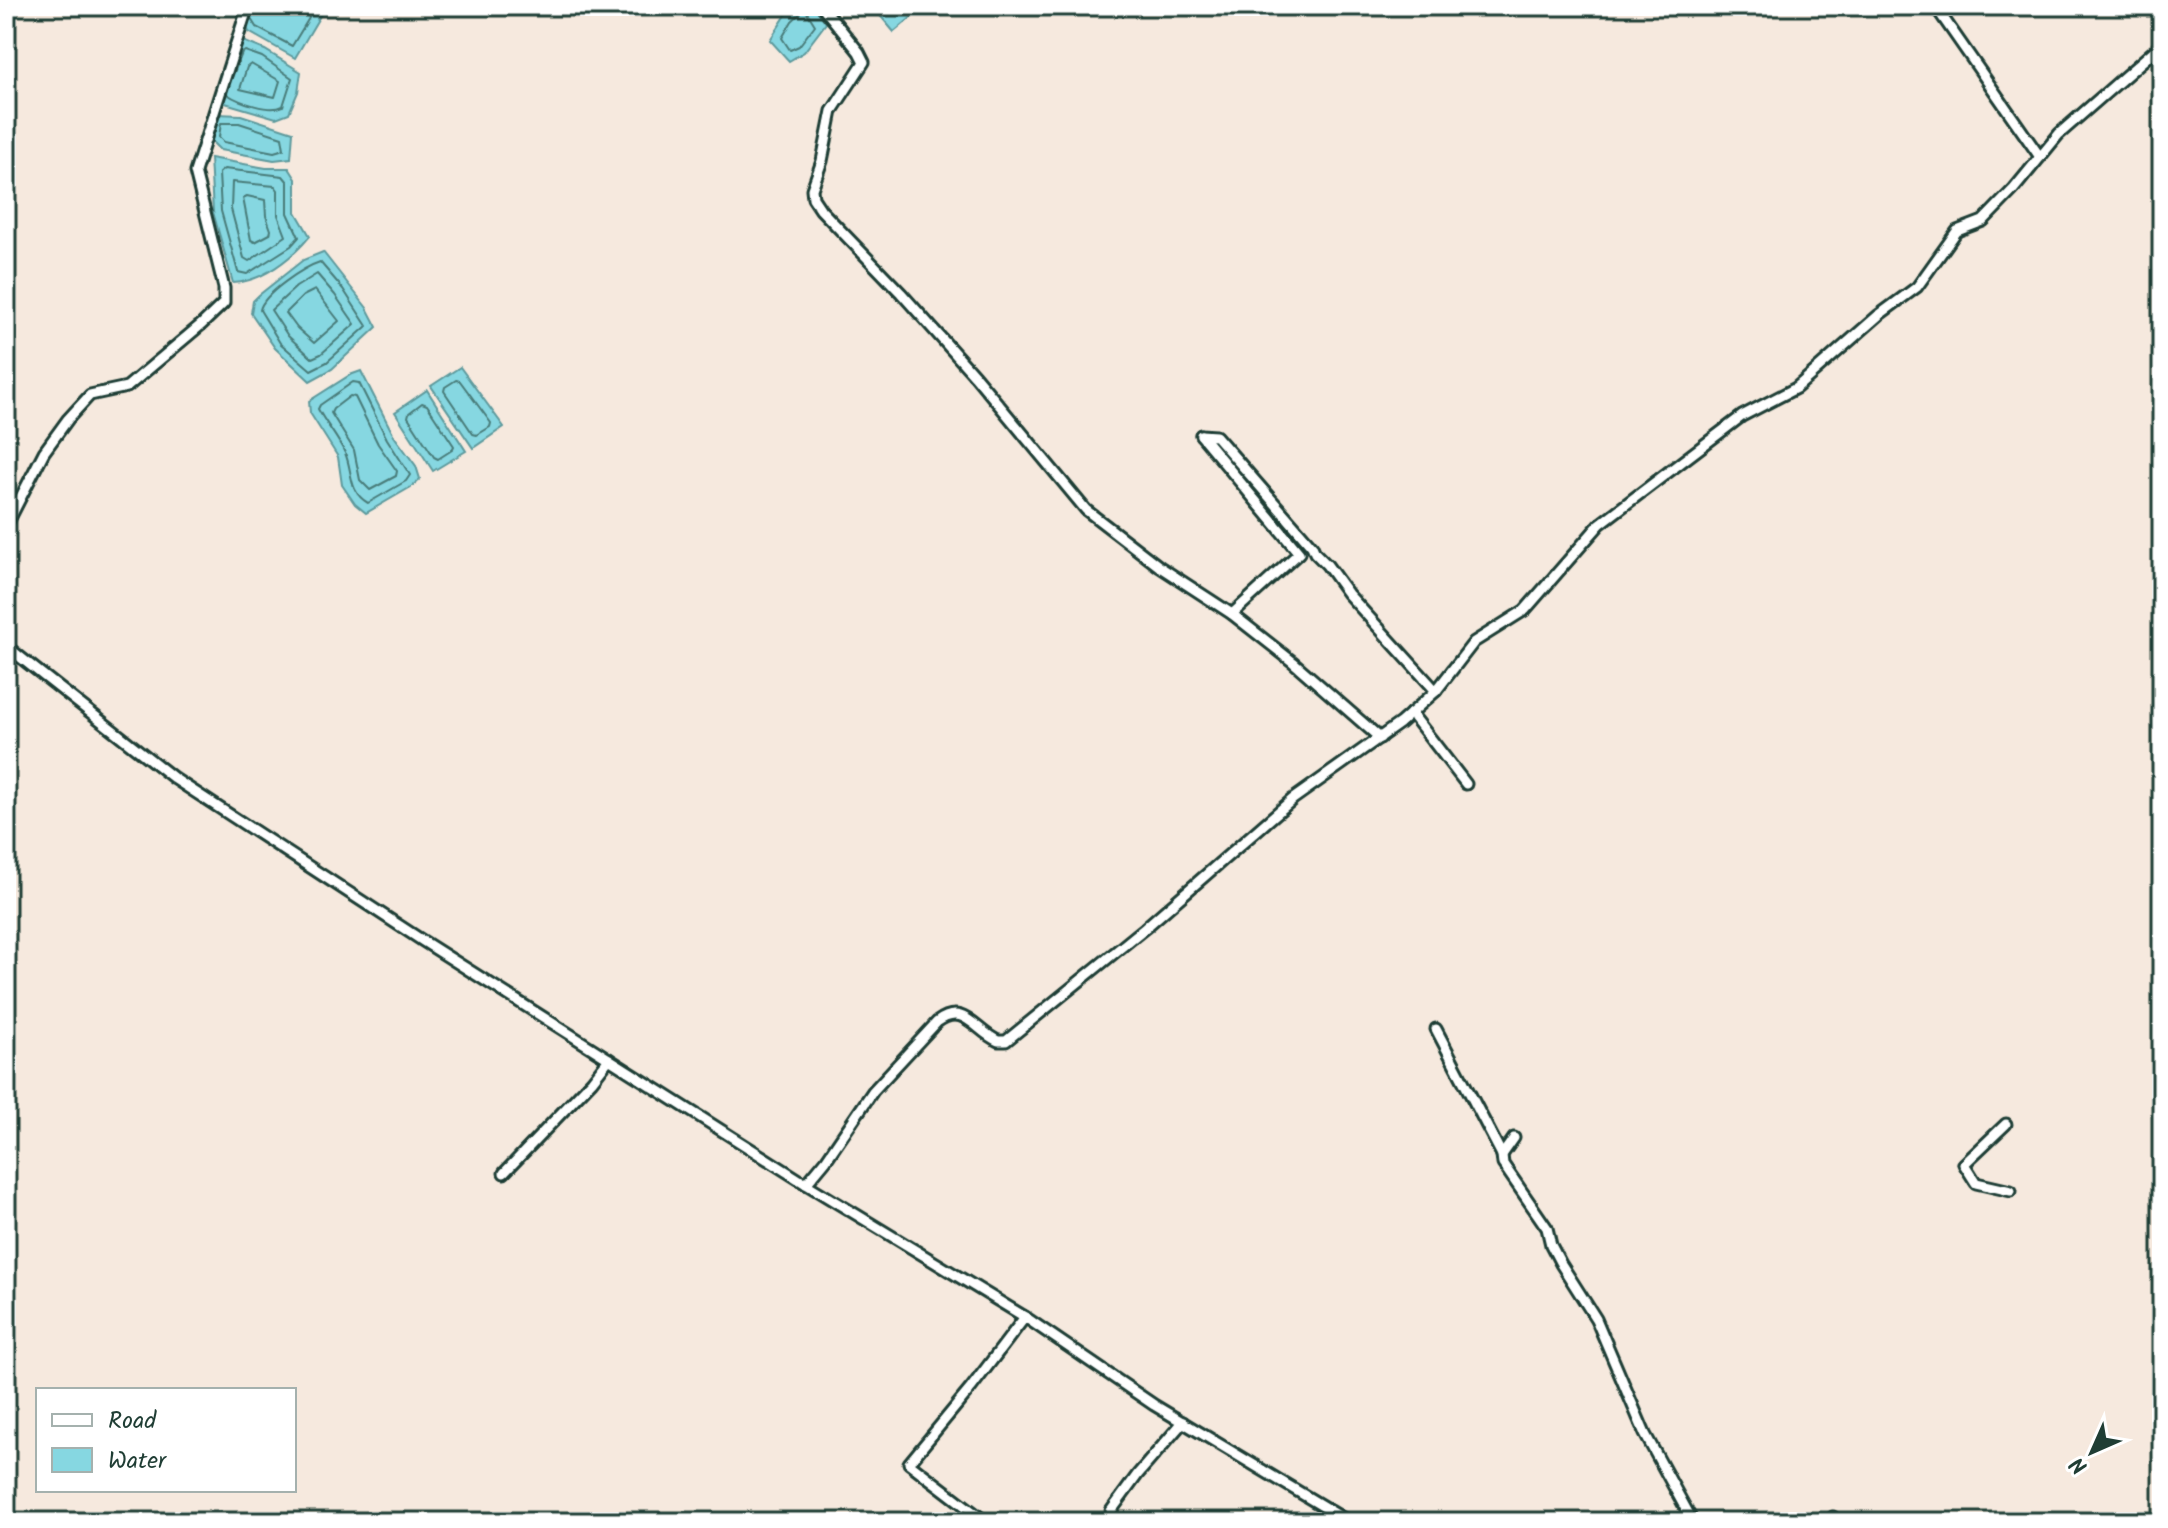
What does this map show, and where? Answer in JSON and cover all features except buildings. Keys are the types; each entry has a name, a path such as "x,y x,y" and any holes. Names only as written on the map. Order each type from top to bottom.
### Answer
{"street":[{"path":"6,526 44,452 90,395 127,387 224,303 224,288 195,172 248,6"},
{"path":"822,6 864,62 832,111 822,161 812,189 813,198 821,210 975,376 1086,510 1160,567 1232,614 1380,738"},
{"path":"1935,6 2040,157"},
{"path":"806,1184 873,1091 937,1022 948,1014 956,1014 968,1019 992,1038 1006,1041 1145,928 1293,799 1411,713 1436,691 1474,642 1525,610 1600,524 1742,416 1796,388 1879,315 1917,287 1957,231 1983,221 2059,134 2162,44"},
{"path":"1232,614 1299,553 1201,435 1216,436 1312,546 1348,594 1436,691"},
{"path":"6,646 175,779 806,1184 1025,1317 1183,1422 1349,1522"},
{"path":"1411,713 1466,784"},
{"path":"1436,1029 1502,1155 1503,1164 1547,1228 1551,1245 1561,1264 1596,1319 1645,1434 1693,1522"},
{"path":"504,1173 592,1081 609,1059"},
{"path":"2006,1124 1964,1164 1976,1183 2011,1191"},
{"path":"1502,1155 1514,1138"},
{"path":"986,1522 909,1463 1025,1317"},
{"path":"1111,1511 1183,1422"}],"water":[{"path":"246,6 310,6 321,14 295,58 249,32 242,19"},
{"path":"797,6 814,6 826,23 804,52 789,61 770,40 786,15"},
{"path":"872,6 925,6 894,32"},
{"path":"238,39 265,50 301,72 298,92 289,113 276,118 215,100"},
{"path":"217,114 241,115 293,132 291,158 274,160 220,150 211,141 212,123"},
{"path":"210,158 266,168 289,168 296,179 296,212 310,236 285,260 244,282 233,283 213,212"},
{"path":"323,252 367,308 377,327 332,369 310,381 275,348 251,313 253,301 259,295 303,260"},
{"path":"460,367 504,427 473,448 431,386"},
{"path":"361,371 394,436 416,466 420,479 366,513 355,504 342,485 338,457 310,413 309,401"},
{"path":"427,390 466,451 433,471 395,412"}]}
